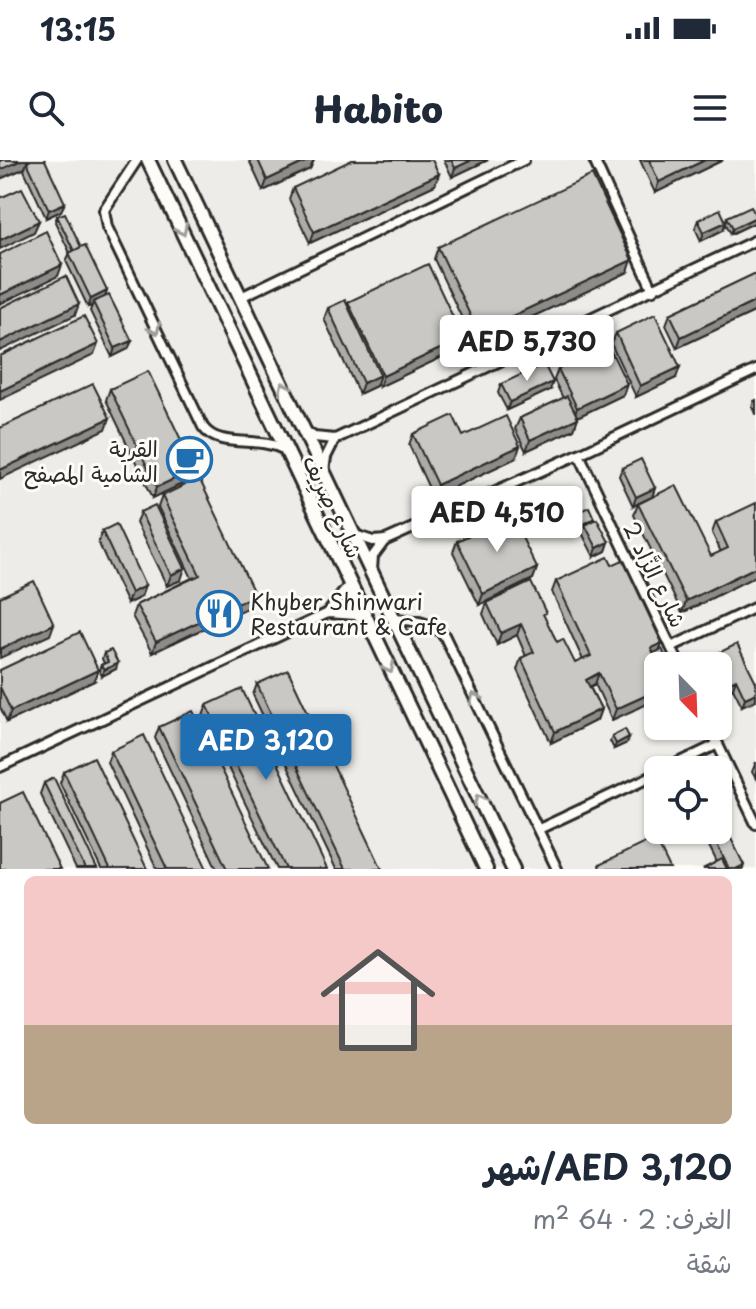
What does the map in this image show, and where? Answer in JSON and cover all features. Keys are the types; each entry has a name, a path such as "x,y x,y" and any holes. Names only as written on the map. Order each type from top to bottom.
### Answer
{"main road":[{"name":"شارع صِرِيف","path":"148,160 486,869"},
{"name":"شارع صِرِيف","path":"175,160 513,869"}],"street":[{"path":"137,160 104,210 107,227 203,427 215,438 268,442 285,450"},
{"path":"241,297 524,160"},
{"path":"594,160 653,290"},
{"path":"305,430 314,437 335,439 756,240"},
{"path":"354,534 362,539 386,540 579,454 756,370"},
{"path":"324,471 326,457 335,439"},
{"name":"شارع الزَّاد 2","path":"579,454 673,652"},
{"path":"372,572 373,556 386,540"},
{"path":"0,767 328,613 349,585"},
{"path":"671,647 756,607"},
{"path":"328,613 356,615 366,621"},
{"path":"395,619 435,626 444,635 557,869"},
{"path":"716,740 756,824"},
{"path":"693,756 718,744"},
{"path":"539,829 644,780"}],"shaded area":[{"path":"0,160 756,160 756,869 0,869"}],"building":[{"path":"0,160 21,160 0,170"},
{"path":"45,160 65,203 49,210 27,162"},
{"path":"258,160 309,160 267,180"},
{"path":"352,160 432,160 439,174 314,232 293,188"},
{"path":"451,160 470,160 470,161 455,168"},
{"path":"649,160 705,160 659,182"},
{"path":"592,175 632,260 478,332 438,247"},
{"path":"22,188 39,221 0,240 0,198"},
{"path":"751,206 756,217 733,228 727,217"},
{"path":"720,209 726,222 704,232 698,220"},
{"path":"65,213 81,247 74,251 57,216"},
{"path":"46,231 62,265 0,295 0,254"},
{"path":"85,245 107,291 91,299 69,253"},
{"path":"428,264 463,338 383,376 348,302"},
{"path":"756,273 756,301 681,337 670,314"},
{"path":"66,276 79,304 0,342 0,308"},
{"path":"109,295 132,341 115,348 93,302"},
{"path":"345,300 380,375 363,383 328,308"},
{"path":"655,314 680,367 640,386 616,333"},
{"path":"84,316 98,344 0,391 0,356"},
{"path":"608,345 627,384 577,408 558,369"},
{"path":"544,364 553,382 510,402 501,384"},
{"path":"148,371 195,469 157,487 110,389"},
{"path":"93,384 110,418 0,470 0,428"},
{"path":"567,396 578,418 530,440 520,418"},
{"path":"453,415 463,436 506,416 520,446 437,485 413,434"},
{"path":"641,459 655,488 636,497 622,468"},
{"path":"199,478 255,595 156,642 136,605 200,575 162,496"},
{"path":"676,485 711,556 728,548 716,522 756,503 756,567 686,601 638,504"},
{"path":"155,505 185,568 171,575 140,512"},
{"path":"589,507 594,518 584,524 578,512"},
{"path":"511,515 537,568 483,594 457,541"},
{"path":"597,519 609,542 597,548 585,525"},
{"path":"116,524 145,586 131,593 102,531"},
{"path":"608,557 612,565 623,560 662,643 651,648 653,652 644,652 644,696 616,709 599,673 586,680 601,709 555,732 521,658 534,652 521,624 501,633 487,603 531,582 557,642 563,639 575,663 591,656 556,581"},
{"path":"34,581 54,624 0,649 0,597"},
{"path":"80,632 98,670 11,711 0,687 0,670"},
{"path":"737,644 756,682 756,693 745,698 736,679 732,681 732,652 720,652"},
{"path":"111,650 118,663 104,670 101,665 108,662 104,653"},
{"path":"288,670 382,869 345,869 257,684"},
{"path":"242,689 327,869 286,869 207,705"},
{"path":"193,711 268,869 227,869 159,727"},
{"path":"625,729 629,737 616,744 612,736"},
{"path":"144,735 207,869 167,869 111,751"},
{"path":"94,757 147,869 110,869 64,772"},
{"path":"54,778 97,869 85,869 44,783"},
{"path":"23,792 60,869 0,869 0,803"},
{"path":"732,841 744,865 729,869 717,844 732,844"},
{"path":"644,843 658,844 670,869 600,869 599,865"},
{"path":"722,859 727,869 703,869"}],"place":[{"name":"القرية الشامية المصفح","path":"189,460"},
{"name":"Khyber Shinwari Restaurant & Cafe","path":"219,613"}]}
